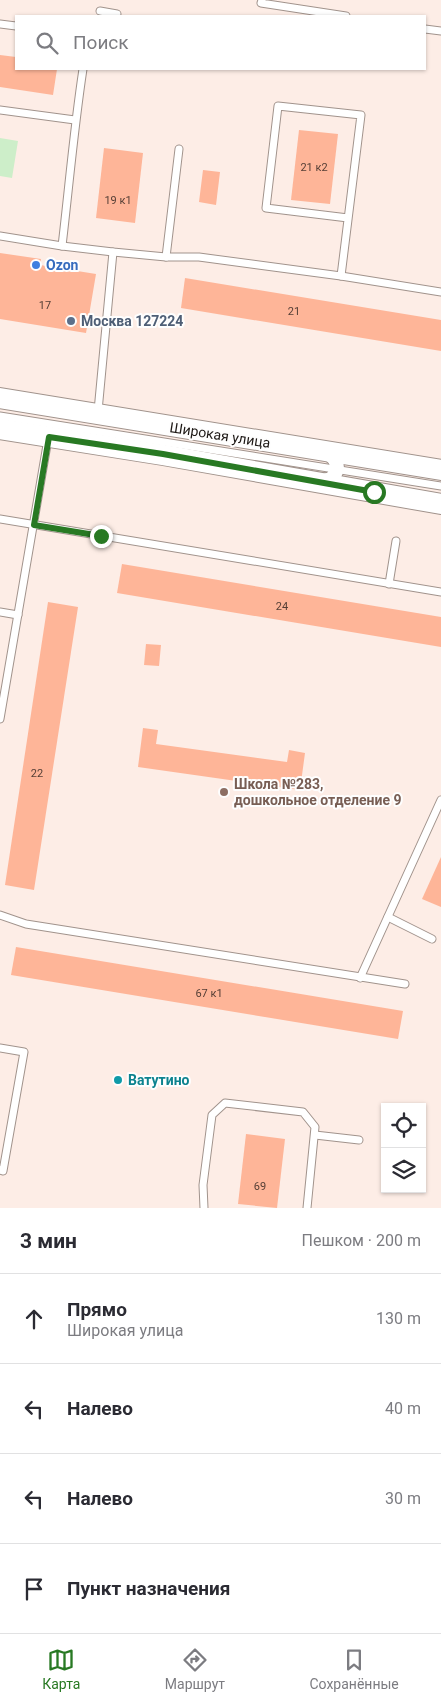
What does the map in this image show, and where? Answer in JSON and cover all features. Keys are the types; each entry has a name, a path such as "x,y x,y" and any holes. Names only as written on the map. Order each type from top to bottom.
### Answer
{"main road":[{"name":"Широкая улица","path":"0,398 441,470"},
{"name":"Широкая улица","path":"0,429 163,454 441,504"}],"street":[{"path":"320,482 331,479 337,470 334,458 324,452"}],"lane":[{"path":"262,0 261,3 339,15"},
{"path":"100,11 116,15"},
{"path":"0,24 15,26"},
{"path":"426,28 441,31"},
{"path":"62,246 75,120 83,70"},
{"path":"341,276 361,115 278,106 266,208 348,218"},
{"path":"0,110 75,120"},
{"path":"166,257 179,149"},
{"path":"0,236 113,252 166,257 199,257 341,276 441,292"},
{"path":"98,414 113,252"},
{"name":"Широкая улица","path":"0,416 441,486"},
{"path":"0,719 49,437"},
{"path":"0,520 441,592"},
{"path":"389,584 396,541"},
{"path":"0,612 18,615"},
{"path":"360,978 441,800"},
{"path":"0,915 26,924 405,984"},
{"path":"388,917 432,939"},
{"path":"0,1048 24,1052 3,1171 0,1170"},
{"path":"204,1208 203,1185 212,1115 225,1103 303,1112 315,1127 307,1208"},
{"path":"314,1135 358,1140"}],"green space":[{"path":"0,138 18,141 12,178 0,176"}],"building":[{"path":"0,55 15,57 15,70 57,70 53,95 0,87"},
{"path":"299,130 338,134 330,204 291,200"},
{"path":"104,148 143,153 135,223 96,218"},
{"path":"203,170 220,172 216,205 199,202"},
{"path":"0,253 41,259 40,265 96,274 86,333 0,319"},
{"path":"185,278 441,320 441,351 181,308"},
{"path":"122,564 441,617 441,647 117,593"},
{"path":"48,602 78,607 34,890 5,885"},
{"path":"146,644 161,645 159,666 144,665"},
{"path":"143,728 158,730 156,744 287,762 289,750 305,753 300,790 138,767"},
{"path":"441,857 441,907 422,899"},
{"path":"16,947 403,1011 398,1039 11,975"},
{"path":"246,1134 285,1139 277,1208 238,1204"}],"place":[{"name":"Ozon","path":"36,265"},
{"name":"Москва 127224","path":"71,321"},
{"name":"Школа №283, дошкольное отделение 9","path":"224,792"},
{"name":"Ватутино","path":"118,1080"}],"route":[{"path":"101,536 34,525 49,437 163,454 374,492"}]}
